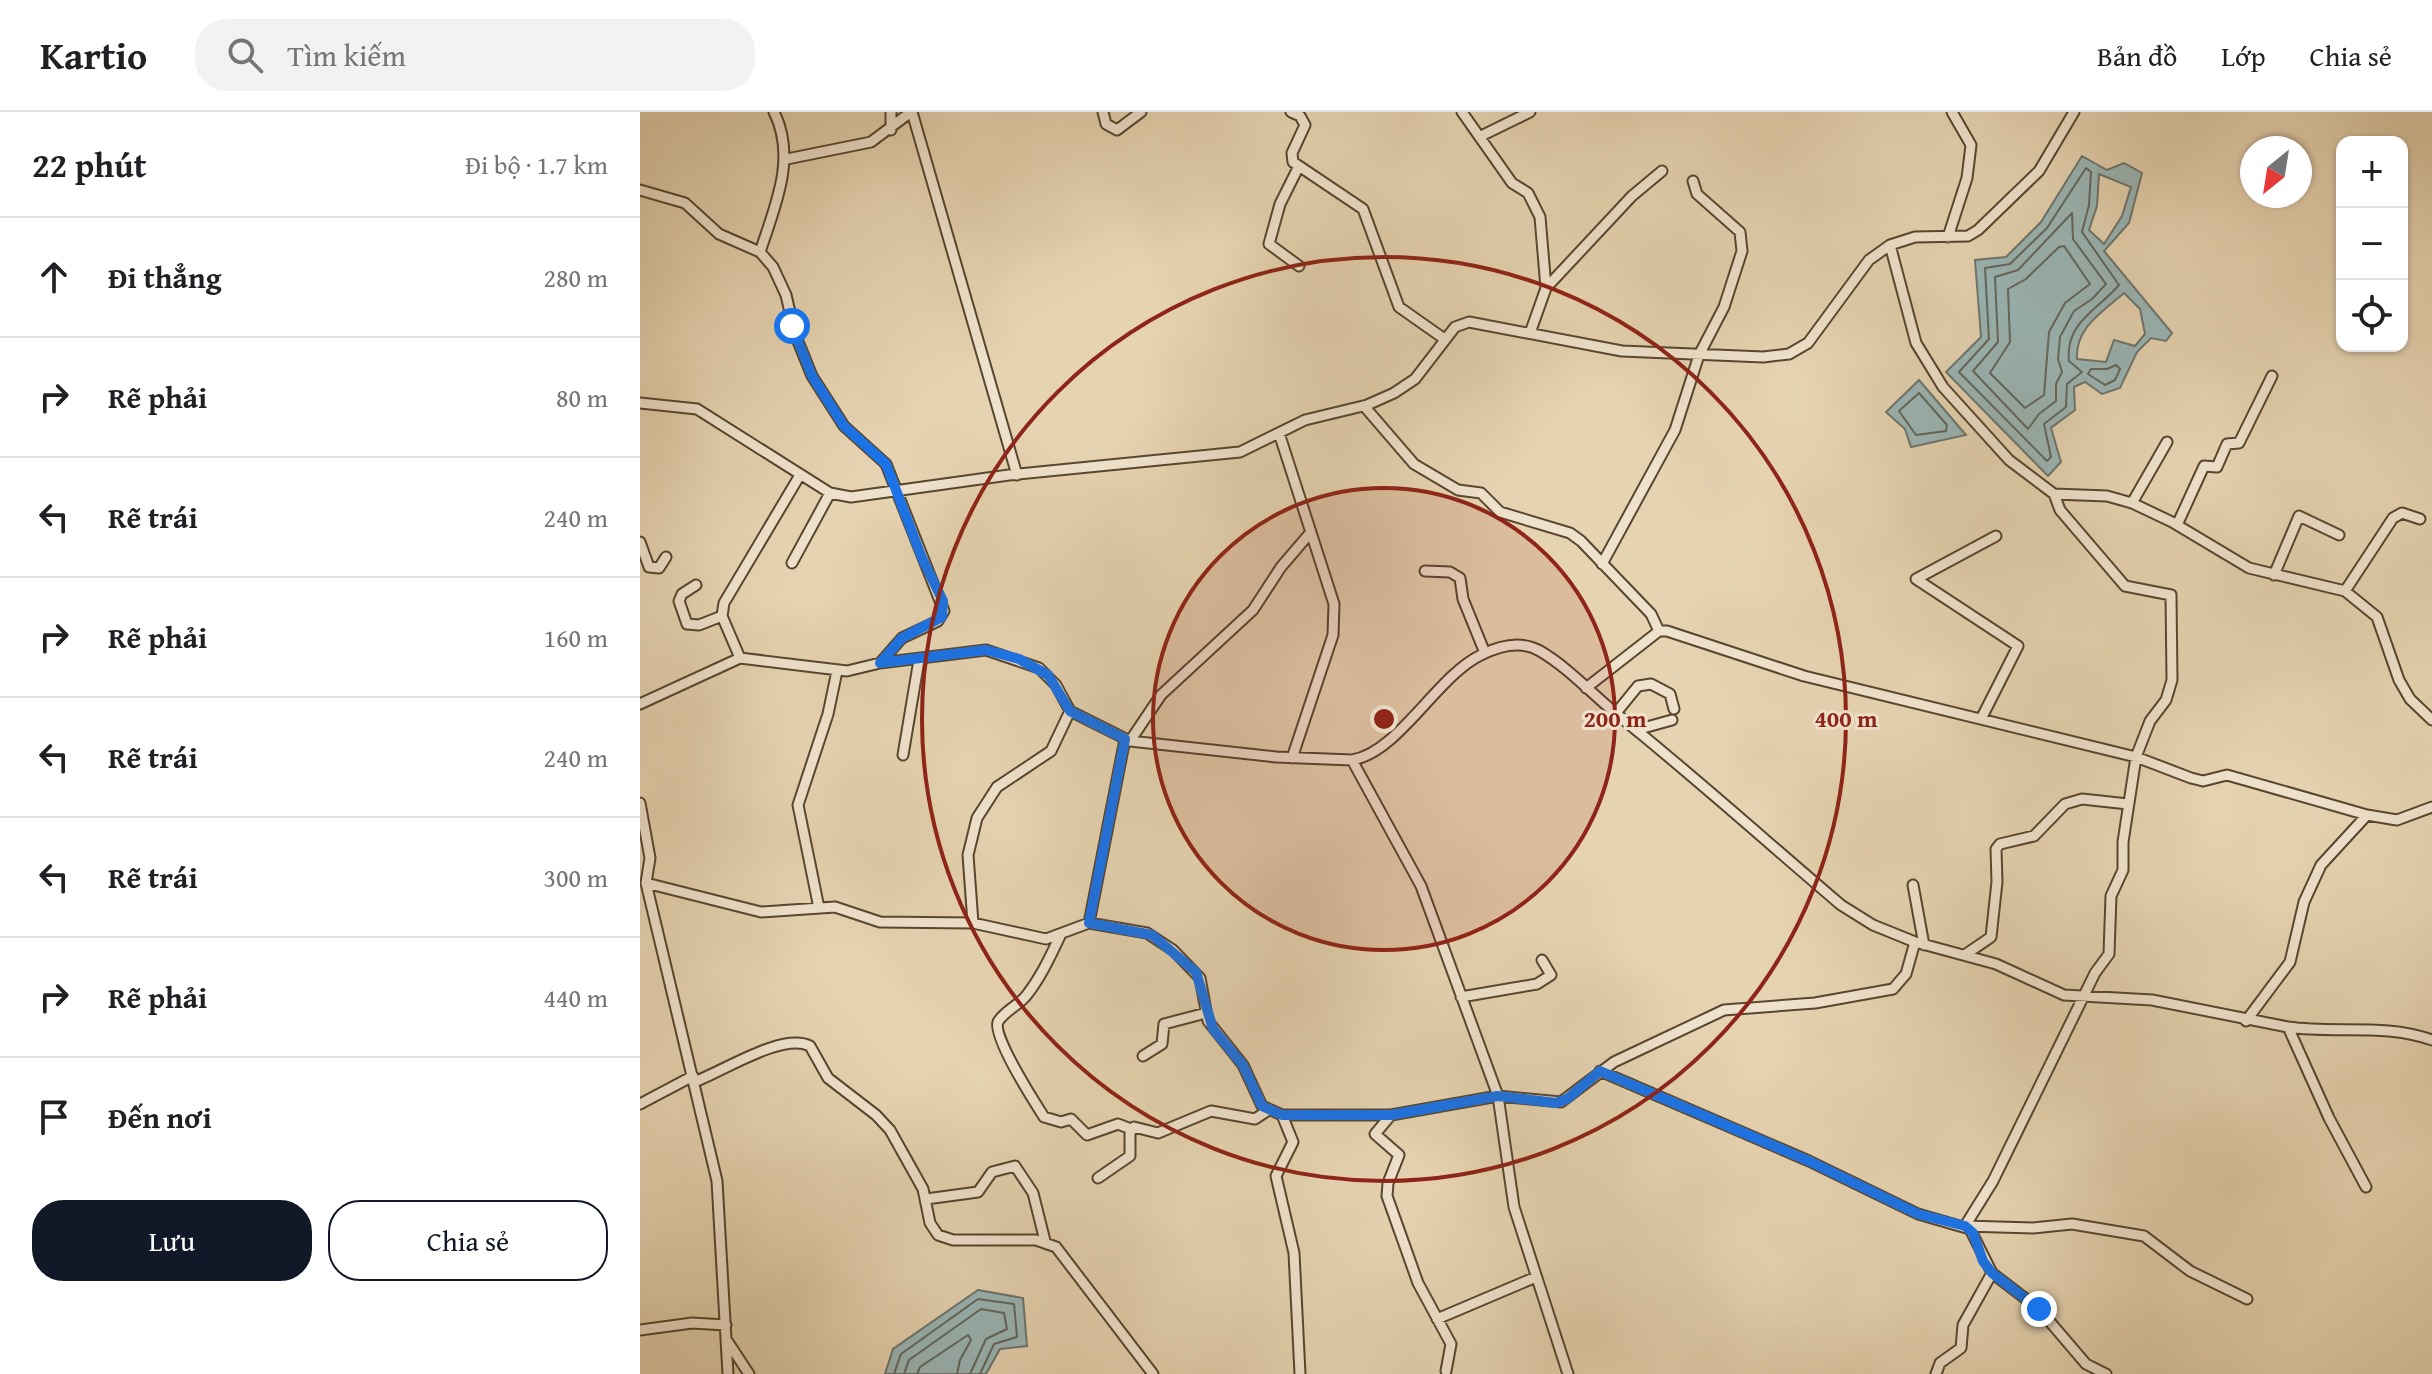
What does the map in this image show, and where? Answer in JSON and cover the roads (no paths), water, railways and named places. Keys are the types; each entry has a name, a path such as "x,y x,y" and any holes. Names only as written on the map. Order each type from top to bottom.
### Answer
{"street":[{"path":"760,252 787,159 781,127 774,112"},
{"path":"891,112 891,130"},
{"path":"787,159 871,142 912,112 1017,475"},
{"path":"1103,112 1106,124 1117,130 1141,112"},
{"path":"1291,112 1300,116 1305,125 1291,158 1363,209 1399,307 1443,338"},
{"path":"1462,112 1512,183 1528,193 1535,204 1540,217 1546,288"},
{"path":"1481,136 1530,112"},
{"path":"1948,237 1967,178 1971,145 1952,112"},
{"path":"640,403 697,409 830,493 851,497 1017,475 1223,456 1305,420 1364,406 1415,379 1443,338 1455,327 1469,322 1622,351 1763,357 1800,349 1869,260 1890,245 1915,237 1968,236 1978,230 2026,186 2074,112"},
{"path":"1299,166 1280,204 1269,244 1299,266"},
{"path":"1530,333 1546,288 1632,196 1662,171"},
{"path":"1602,564 1675,430 1699,355 1720,320 1742,241 1740,232 1697,194 1693,181"},
{"path":"640,190 685,203 719,234 760,252 773,267 784,289 795,334 818,388 844,426 881,458 897,489 944,611 938,621 902,638 880,663"},
{"path":"1890,245 1916,343 1931,370 2009,460 2054,494 2060,510 2125,586 2171,595 2172,680 2166,700 2150,721 2136,757 2128,804 2123,870 2111,896 2109,954 2084,997 1993,1181 1965,1226"},
{"path":"2177,525 2204,466 2217,467 2227,444 2239,443 2272,376"},
{"path":"1364,406 1414,464 1458,490 1481,493 1500,512 1570,533 1651,614 1659,631 1804,676 2136,757 2191,778 2211,780 2227,775 2367,815 2397,820 2432,807"},
{"path":"1279,433 1334,604 1333,635 1292,758"},
{"path":"2132,503 2167,442"},
{"path":"740,658 722,616 728,593 800,475"},
{"path":"792,563 830,493"},
{"path":"2054,494 2107,496 2132,503 2177,525 2249,568 2345,591 2377,617 2399,680 2410,699 2432,720"},
{"path":"2345,591 2393,518 2402,513 2420,519"},
{"path":"2274,575 2299,516 2339,535"},
{"path":"1089,923 1128,740 1161,695 1253,610 1281,567 1311,532"},
{"path":"1981,719 2018,646 1916,579 1996,536"},
{"path":"640,542 649,567 659,568 666,557"},
{"path":"1425,571 1450,572 1460,578 1463,599 1485,653"},
{"path":"696,585 682,594 679,601 687,624 699,625 722,616"},
{"path":"1586,688 1659,631"},
{"path":"640,704 740,658 837,671 986,650 1019,659 1048,675 1070,711 1128,740 1292,758 1352,760 1373,751 1415,715 1450,676 1485,653 1511,645 1526,646 1539,651 1586,688 1841,905 1873,925 1920,943 1966,954 2064,995 2152,1000 2246,1021 2311,1030 2376,1028 2413,1033 2432,1040"},
{"path":"903,755 919,660"},
{"path":"819,908 798,805 828,714 837,671"},
{"path":"1616,713 1634,690 1651,684 1670,694 1674,709"},
{"path":"973,923 968,855 977,818 997,787 1051,751 1070,711"},
{"path":"1636,730 1672,720"},
{"path":"1352,760 1421,886 1498,1096 1514,1207 1568,1374"},
{"path":"1966,954 1991,937 1997,882 1996,849 2000,844 2034,836 2065,804 2082,799 2128,804"},
{"path":"640,803 650,858 646,883 717,1181 728,1374"},
{"path":"2246,1021 2288,967 2304,902 2321,865 2367,815"},
{"path":"646,883 751,911 842,908 889,923 973,923 1046,939 1089,923 1147,933 1168,946 1200,978 1206,1013 1213,1029 1243,1065 1267,1111 1282,1115 1391,1115 1498,1096 1561,1102 1600,1071 1724,1010 1815,1003 1893,989 1906,974 1920,943 1913,885"},
{"path":"1060,936 1039,979 1023,1000 1000,1019 998,1028 1020,1078 1044,1117 1061,1122 1067,1118 1087,1135 1118,1124 1158,1133 1211,1111 1255,1119 1267,1111"},
{"path":"1461,997 1537,984 1551,975 1542,960"},
{"path":"1143,1056 1162,1044 1164,1024 1206,1013"},
{"path":"2288,1027 2329,1118 2366,1187"},
{"path":"640,1104 760,1052 804,1044 814,1051 828,1078 876,1115 890,1130 926,1199 933,1230 946,1239 1045,1241 1064,1254 1153,1374"},
{"path":"1600,1071 1809,1161 1918,1214 1965,1226 2033,1228 2072,1224 2144,1236 2190,1271 2247,1299"},
{"path":"1282,1115 1293,1142 1276,1176 1294,1253 1300,1374"},
{"path":"1391,1115 1375,1134 1399,1155 1388,1183 1387,1196 1418,1283 1451,1344 1446,1371"},
{"path":"1098,1178 1130,1156 1131,1129"},
{"path":"926,1199 978,1192 992,1172 1015,1166 1033,1193 1045,1241"},
{"path":"1965,1226 1973,1233 1983,1261 1992,1273 2039,1309 2086,1364 2106,1374"},
{"path":"1936,1374 1940,1363 1961,1348 1963,1325 1992,1273"},
{"path":"1437,1319 1536,1277"},
{"path":"640,1330 692,1323 726,1325"},
{"path":"726,1339 749,1374"}],"water":[{"path":"2082,156 2107,170 2124,163 2142,173 2129,223 2104,251 2172,333 2166,341 2151,338 2137,352 2120,388 2102,394 2085,382 2074,387 2075,410 2051,428 2061,462 2048,476 1946,372 1981,337 1975,260 2006,257 2041,222","holes":["2099,174 2131,187 2122,216 2104,244 2089,230 2097,206","2124,293 2140,309 2145,334 2135,346 2114,340 2106,362 2077,359 2080,338 2085,330"]},
{"path":"1919,380 1966,435 1911,447 1905,429 1886,412"},
{"path":"978,1290 1023,1298 1027,1346 1000,1349 986,1374 885,1374 893,1349"}]}
